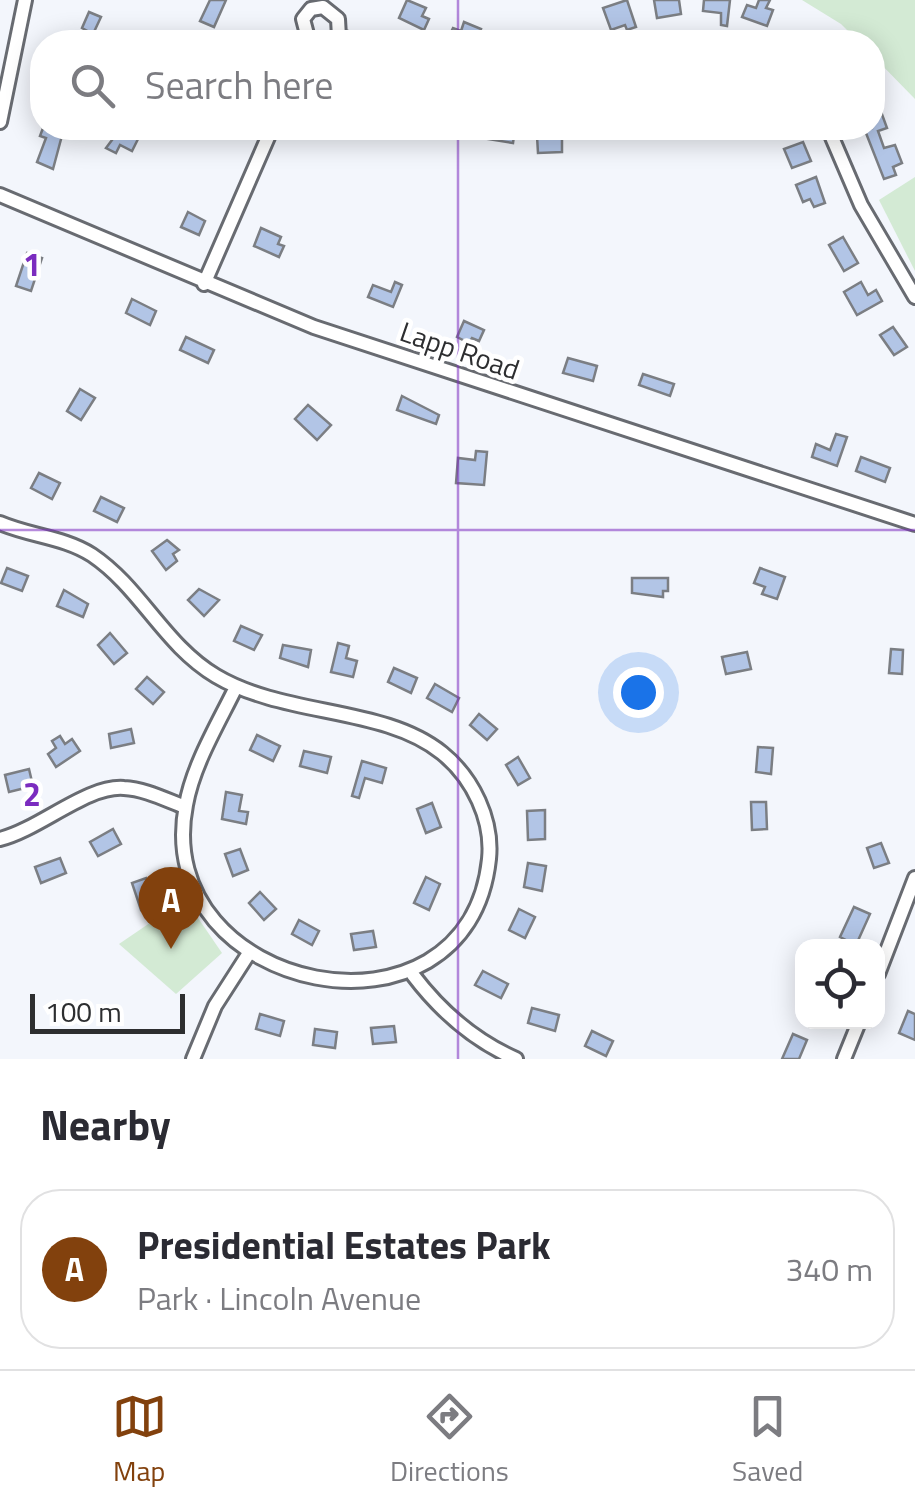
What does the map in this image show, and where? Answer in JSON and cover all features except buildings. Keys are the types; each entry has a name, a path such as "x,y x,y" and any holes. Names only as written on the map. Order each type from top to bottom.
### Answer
{"street":[{"path":"0,122 25,0"},
{"path":"308,30 303,20 317,7 334,13 338,30"},
{"path":"204,284 267,140"},
{"path":"833,140 861,205 915,297"},
{"name":"Lapp Road","path":"0,195 204,284 557,410 827,500 915,524"},
{"path":"0,523 59,540 93,556 121,579 186,655 236,687 270,701 414,736 442,753 475,795 490,830 478,905 454,947 413,976 379,987 329,989 289,977 249,953 215,921 198,893 186,850 185,807 236,687"},
{"path":"0,839 34,828 109,788 140,790 185,807"},
{"path":"885,956 915,878"},
{"path":"193,1059 215,1006 249,953"},
{"path":"413,976 434,1003 474,1038 516,1059"},
{"path":"844,1059 856,1029"}],"green space":[{"path":"802,0 915,0 915,99 885,68 885,30 847,30"},
{"path":"915,177 915,271 879,200"},
{"path":"185,899 222,953 176,994 119,944"}],"place":[{"name":"Presidential Estates Park","path":"171,949"}]}
